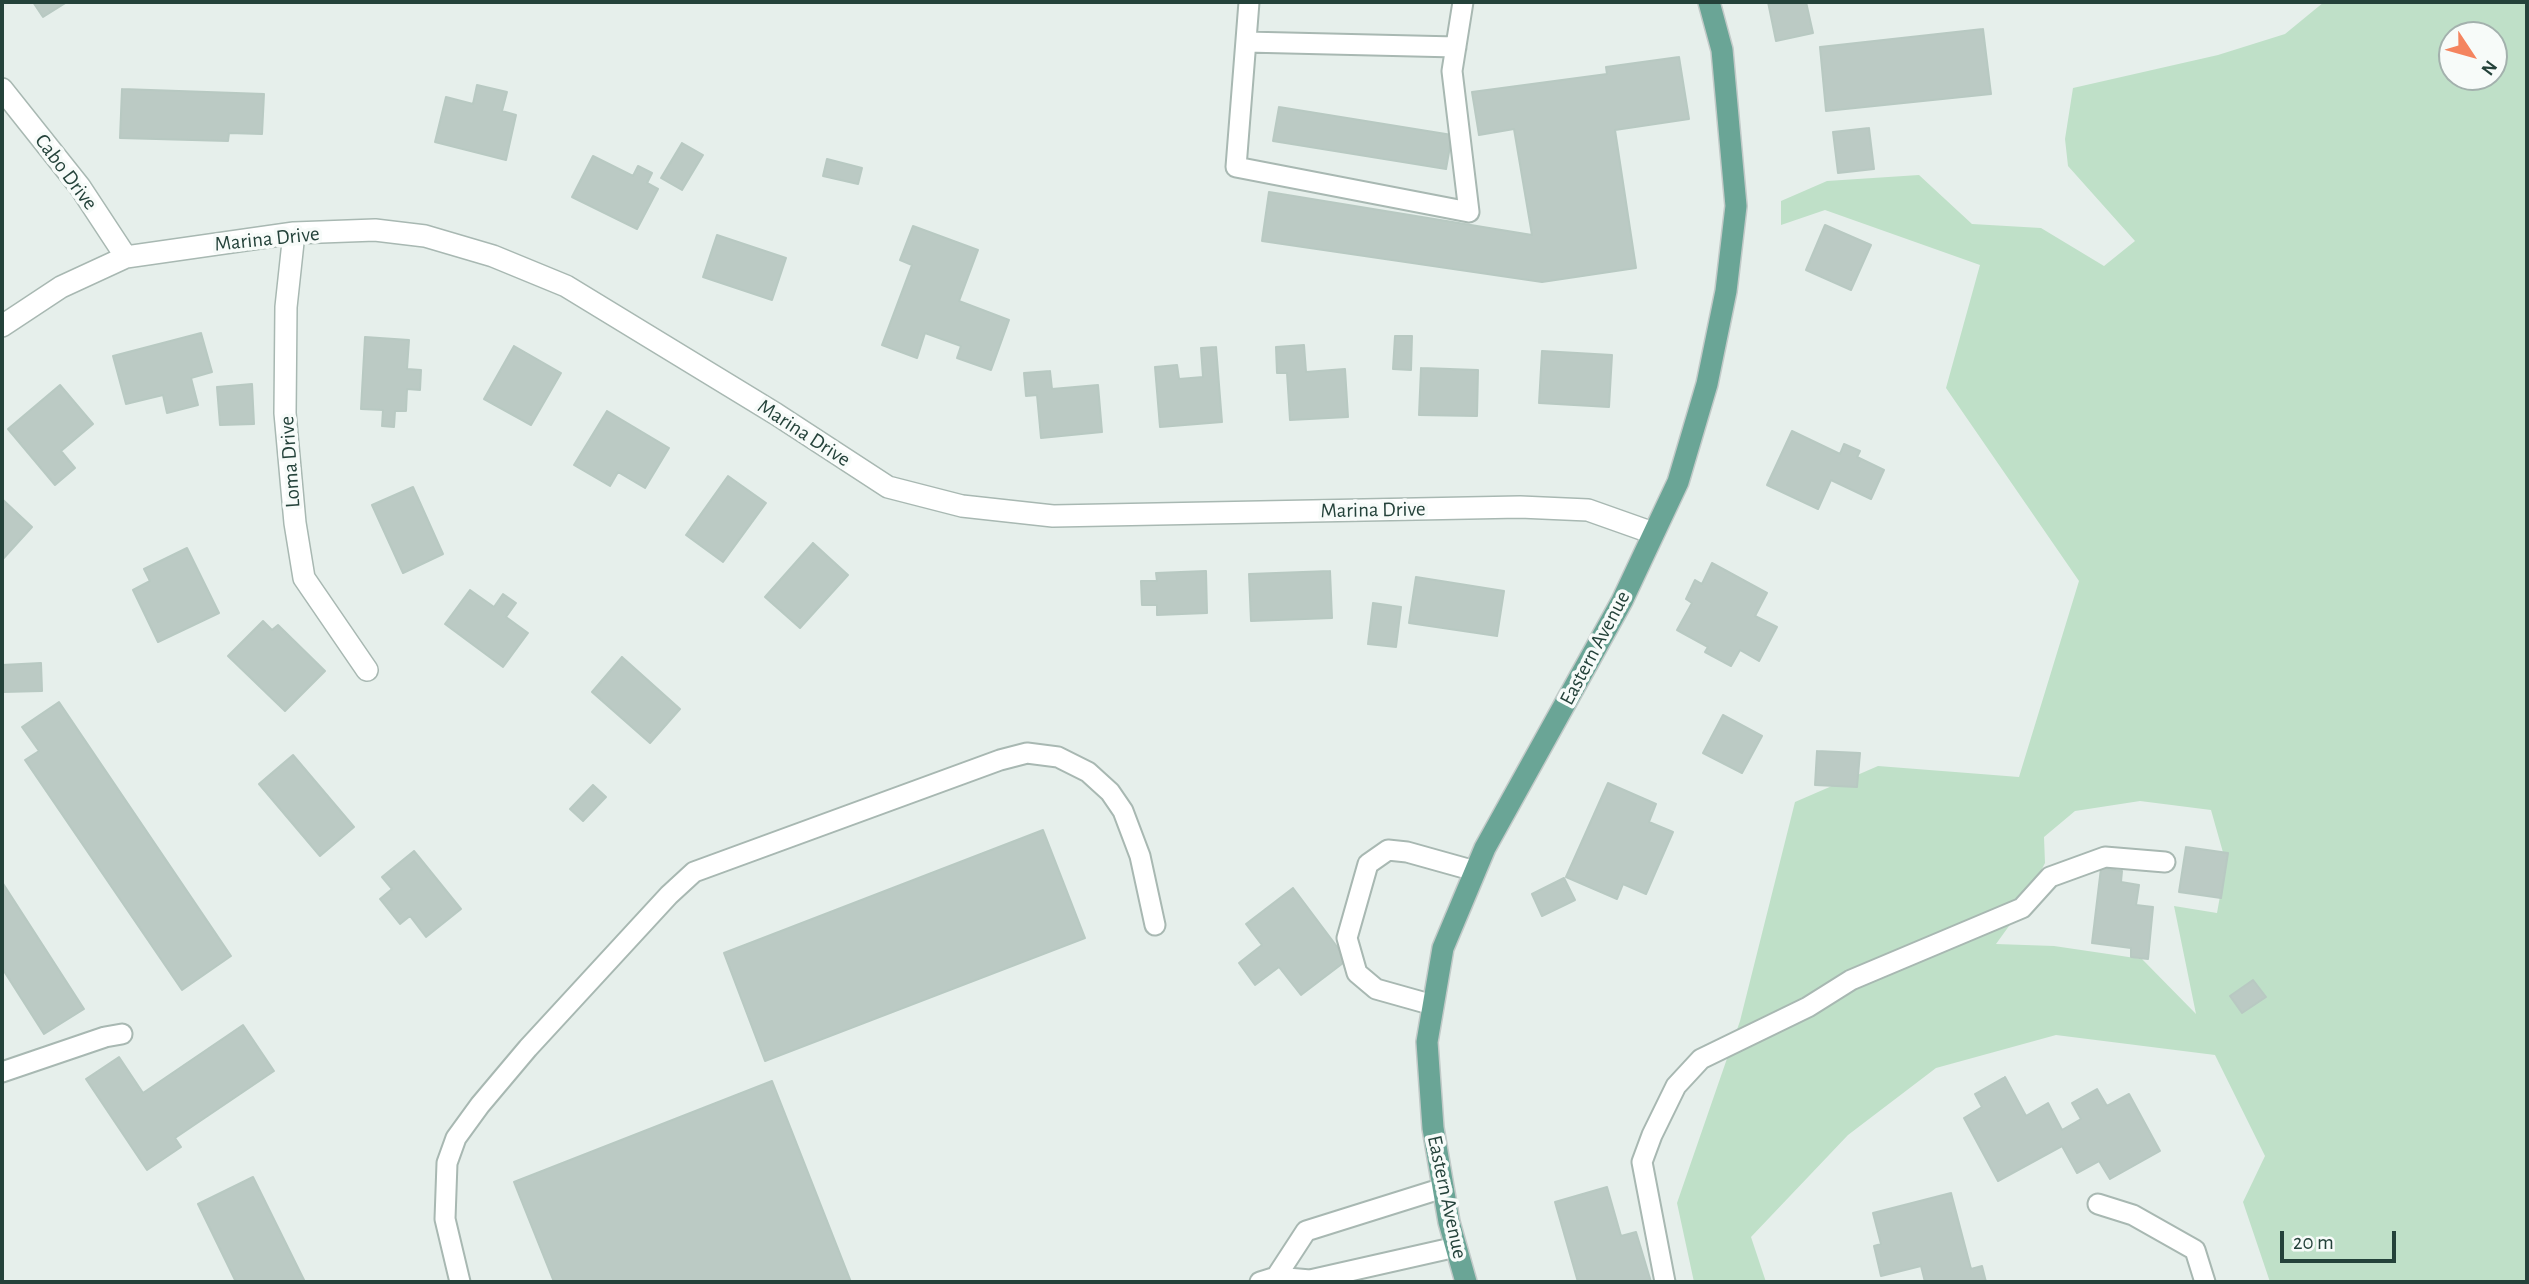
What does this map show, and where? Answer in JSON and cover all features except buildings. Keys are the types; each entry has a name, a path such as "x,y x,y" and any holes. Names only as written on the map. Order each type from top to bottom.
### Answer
{"main road":[{"name":"Eastern Avenue","path":"1466,1282 1443,1188 1433,1128 1427,1042 1443,948 1485,848 1622,601 1678,482 1707,384 1726,291 1736,206 1722,50 1709,2"}],"street":[{"name":"Cabo Drive","path":"2,89 80,187 127,257"},
{"name":"Marina Drive","path":"2,326 61,287 127,257 294,233 387,232 425,236 493,256 566,286 776,414 888,487 962,506 1053,516 1520,507 1588,510 1653,533"},
{"name":"Loma Drive","path":"294,233 286,307 285,413 300,556 304,578 367,670"}],"lane":[{"path":"1249,2 1236,167 1469,212 1452,71 1463,2"},
{"path":"1246,42 1456,47"},
{"path":"460,1282 445,1219 447,1163 456,1138 528,1048 669,895 694,872 1000,760 1027,753 1058,757 1088,772 1110,792 1123,811 1140,856 1155,925"},
{"path":"1433,1006 1377,989 1356,973 1347,938 1368,864 1388,850 1407,852 1475,872"},
{"path":"1665,1282 1642,1162 1676,1086 1701,1059 1808,1007 1852,980 2022,908 2050,877 2105,857 2165,862"},
{"path":"2,1072 105,1037 122,1034"},
{"path":"1268,1280 1306,1231 1443,1188"},
{"path":"2098,1204 2133,1215 2195,1250 2205,1282"},
{"path":"1268,1280 1310,1280 1456,1247"}],"green space":[{"path":"2324,2 2527,2 2527,1282 2270,1282 2243,1202 2265,1156 2215,1055 2056,1035 1936,1068 1848,1135 1751,1237 1766,1282 1694,1282 1677,1203 1740,1021 1795,802 1878,766 2019,777 2079,581 1946,388 1980,265 1825,210 1781,225 1781,201 1827,181 1919,175 1972,224 2041,228 2104,266 2135,241 2068,166 2065,139 2073,88 2218,55 2285,34","holes":["2140,801 2211,810 2226,863 2217,913 2174,906 2196,1014 2142,959 2054,946 1996,944 2022,908 2045,863 2044,837 2075,811"]}]}
